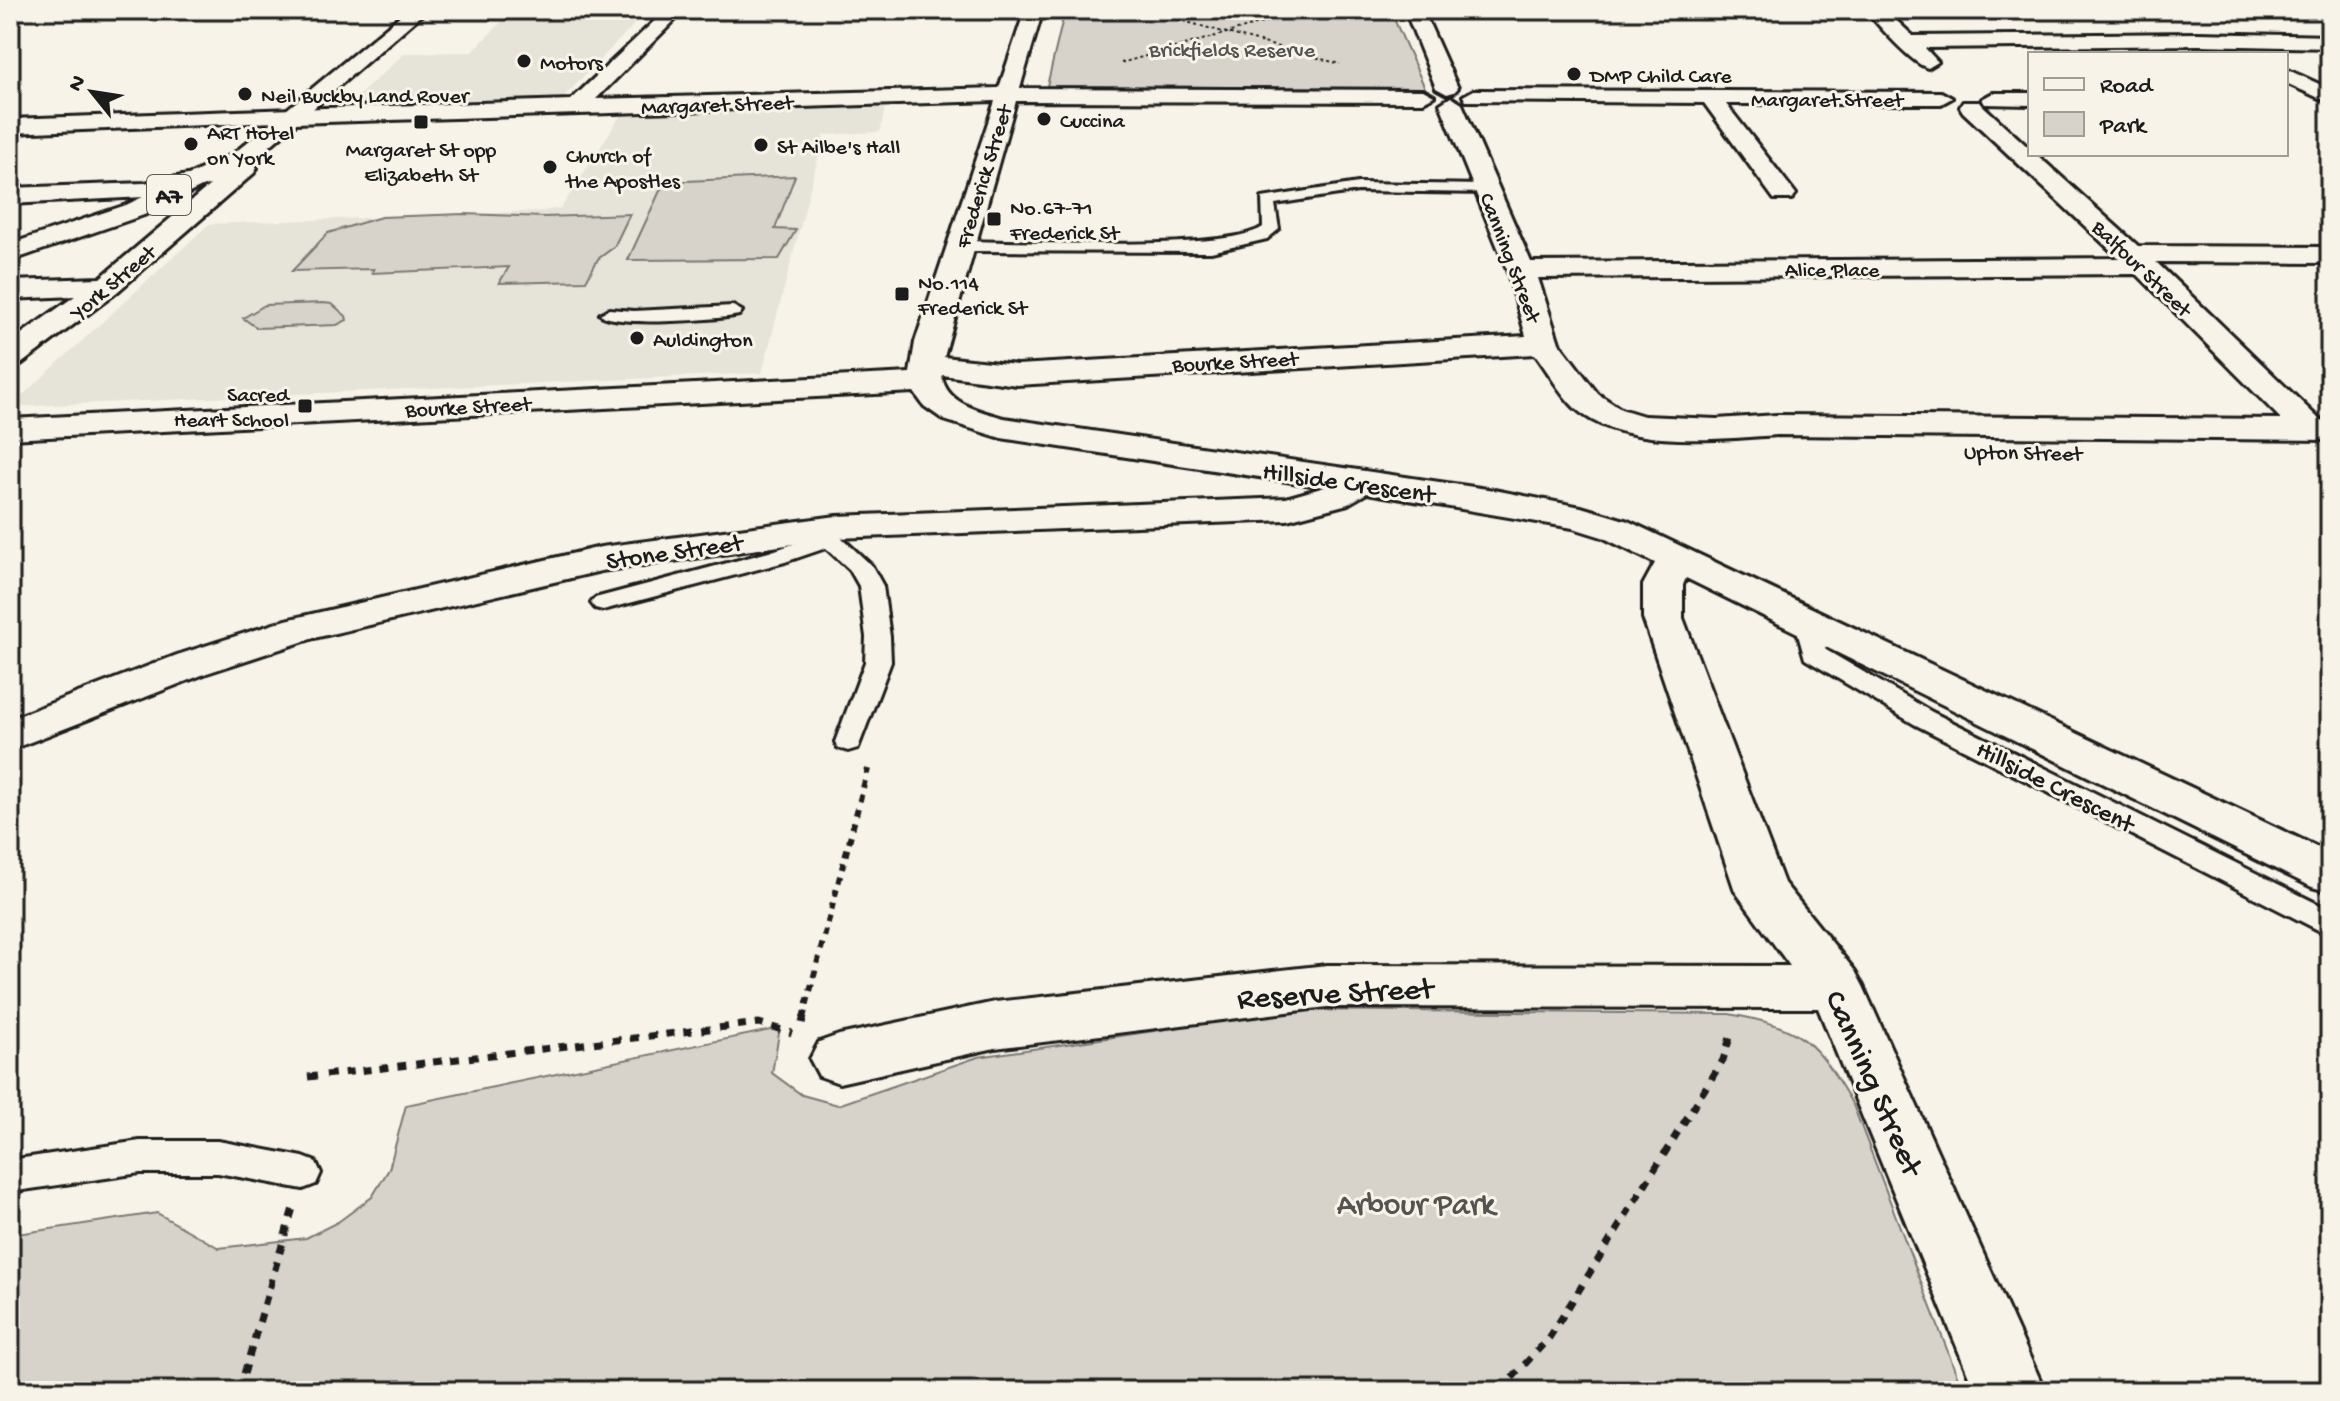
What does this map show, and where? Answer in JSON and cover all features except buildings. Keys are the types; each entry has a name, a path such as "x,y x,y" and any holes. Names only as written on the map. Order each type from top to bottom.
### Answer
{"main road":[{"name":"York Street","path":"10,357 107,286 245,168 241,159 418,10"},
{"path":"575,108 676,10"},
{"name":"Frederick Street","path":"928,363 960,246 1034,10"},
{"name":"Canning Street","path":"1414,10 1457,96 1486,189 1521,270 1544,344 1586,401"},
{"name":"Balfour Street","path":"1875,10 2324,438"},
{"path":"2176,22 2238,52"},
{"path":"1906,42 2330,42"},
{"path":"2288,76 2330,99"},
{"name":"Margaret Street","path":"10,126 1007,94 1423,96 1436,102 1457,96 2028,99"},
{"path":"1710,97 1783,194"},
{"path":"2288,101 2330,99"},
{"name":"A7","path":"10,253 135,210 241,159"},
{"path":"10,196 135,191 204,179"},
{"name":"Alice Place","path":"1521,270 2330,255"},
{"path":"10,290 107,286"},
{"name":"Bourke Street","path":"10,429 928,363 1017,375 1544,344"},
{"name":"Hillside Crescent","path":"928,363 934,397 950,409 1001,428 1494,501 1581,518 1615,529 2330,874"},
{"name":"Upton Street","path":"1586,401 1609,416 1642,426 1717,429 1800,447 2324,438"},
{"name":"Stone Street","path":"10,735 192,664 301,629 601,559 928,521 1287,509 1335,496 1359,483"},
{"name":"Canning Street","path":"1676,559 1663,585 1663,618 1761,891 1836,986 2010,1391"},
{"name":"Reserve Street","path":"821,1041 995,1025 1327,986 1765,989 1836,986"}],"lane":[{"path":"960,246 1211,247 1261,236 1271,229 1267,201 1358,187 1486,189"},
{"path":"609,314 634,316 733,311"},
{"path":"603,603 777,557 824,534 860,566 871,586 878,637 878,662 848,742"},
{"name":"Hillside Crescent","path":"1807,624 1814,654 1923,718 2330,924"},
{"path":"10,1176 140,1157 218,1157 303,1173"}],"path":[{"path":"1143,10 1344,65"},
{"path":"1111,66 1308,10"},
{"path":"821,1041 870,762"},
{"path":"1500,1391 1549,1338 1723,1060 1735,1021"},
{"path":"308,1077 759,1023 792,1033"},
{"path":"239,1391 303,1173"}],"shaded area":[{"name":"Motors","path":"513,10 648,10 560,101 346,107 405,53 472,52"},
{"path":"885,108 880,132 824,135 762,373 10,407 209,224 561,208 621,115"}],"green space":[{"name":"Brickfields Reserve","path":"1065,10 1390,10 1425,88 1047,86"},
{"path":"795,176 775,229 796,230 779,259 628,260 664,182"},
{"path":"464,214 544,217 630,214 614,247 598,259 586,281 499,283 509,267 372,273 374,269 292,271 328,233 381,217"},
{"path":"332,304 347,320 337,325 257,328 243,318 265,305"},
{"name":"Arbour Park","path":"1296,1010 1729,1014 1791,1032 1817,1052 1853,1105 1963,1391 10,1391 10,1235 157,1213 219,1248 306,1238 338,1222 372,1197 389,1169 406,1105 780,1028 772,1073 802,1095 838,1105 978,1057"}],"place":[{"name":"Motors","path":"524,61"},
{"name":"DMP Child Care","path":"1574,74"},
{"name":"Neil Buckby Land Rover","path":"245,94"},
{"name":"Cuccina","path":"1044,119"},
{"name":"Margaret St opp Elizabeth St","path":"421,122"},
{"name":"ART Hotel on York","path":"191,144"},
{"name":"St Ailbe's Hall","path":"761,145"},
{"name":"Church of the Apostles","path":"550,167"},
{"name":"No.67-71 Frederick St","path":"994,219"},
{"name":"No.114 Frederick St","path":"902,294"},
{"name":"Auldington","path":"637,338"},
{"name":"Sacred Heart School","path":"305,406"}]}
